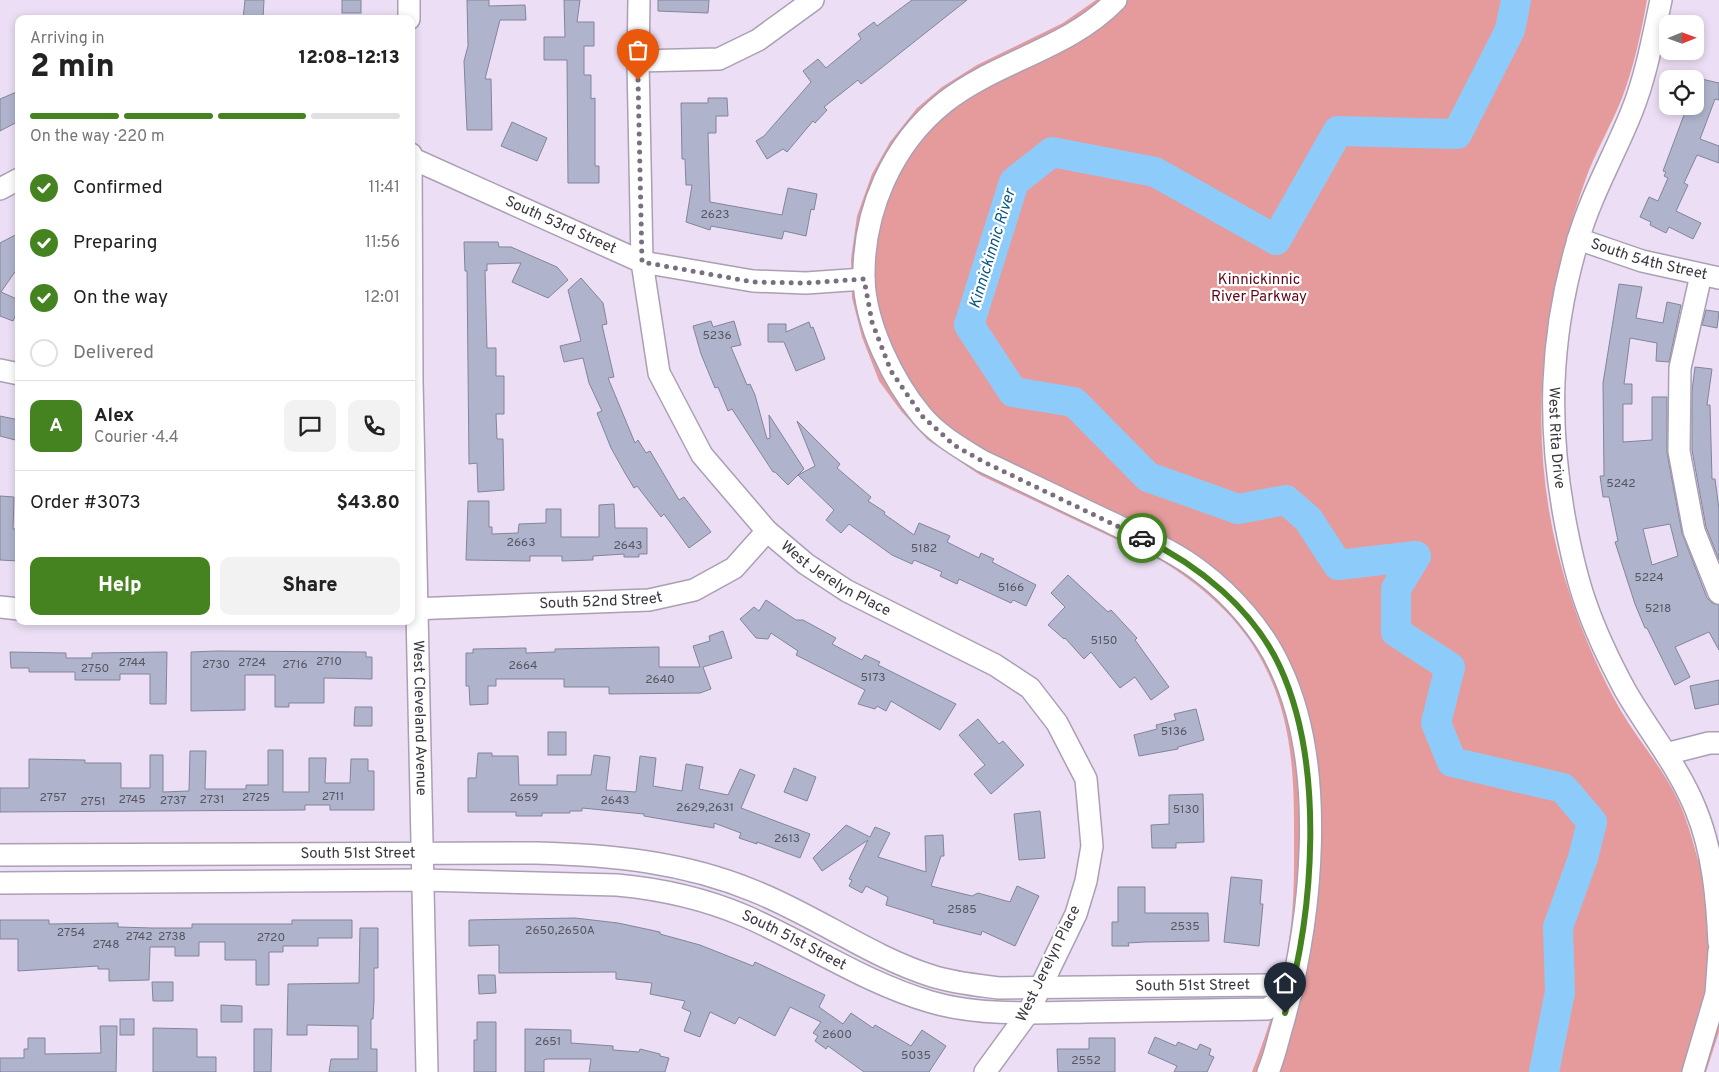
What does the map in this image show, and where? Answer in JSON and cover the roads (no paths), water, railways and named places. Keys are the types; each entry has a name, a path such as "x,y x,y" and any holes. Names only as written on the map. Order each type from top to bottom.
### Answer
{"street":[{"path":"409,0 410,15"},
{"name":"West Jerelyn Place","path":"639,0 638,62 642,262 659,373 702,455 767,531 806,564 847,591 995,665 1030,688 1057,723 1086,779 1092,846 1086,882 1076,914 1028,1013 985,1072"},
{"path":"638,62 719,59 758,40 813,0"},
{"path":"1116,0 1080,30 963,89 943,104 914,132 894,160 879,190 868,229 864,279 872,322 891,371 922,416 954,445 982,461 1164,548 1200,571 1232,600 1260,633 1280,667 1298,717 1308,775 1309,853 1304,930 1291,994 1268,1072"},
{"name":"West Rita Drive","path":"1661,0 1652,46 1632,110 1578,239 1556,341 1552,383 1555,460 1571,553 1585,602 1605,650 1626,690 1666,754 1696,810 1710,860 1717,896 1719,942"},
{"name":"South 53rd Street","path":"415,160 642,262 753,282 806,283 864,279"},
{"path":"0,189 15,181"},
{"name":"South 54th Street","path":"1578,239 1642,260 1710,276"},
{"path":"1710,276 1680,368 1679,451 1694,531 1719,593"},
{"path":"0,370 15,373"},
{"name":"South 52nd Street","path":"415,609 598,604 658,598 694,590 734,568 767,531"},
{"path":"0,607 15,608"},
{"name":"West Cleveland Avenue","path":"415,625 422,853 426,1072"},
{"path":"1666,754 1709,743 1719,743"},
{"name":"South 51st Street","path":"0,855 536,853 616,857 681,867 712,875 756,892 892,960 957,983 999,988 1041,986 1268,985 1291,994"},
{"path":"704,902 712,875"},
{"name":"South 51st Street","path":"0,883 422,880 617,885 649,888 704,902 744,916 881,983 932,1003 978,1010 1028,1013 1267,1009 1291,994"},
{"path":"1693,1072 1717,994 1719,951"}],"waterway":[{"name":"Kinnickinnic River","path":"1516,0 1510,30 1457,134 1338,131 1276,240 1155,172 1052,152 1014,182 969,325 1013,392 1074,402 1148,477 1238,509 1286,500 1308,519 1338,565 1416,556 1396,589 1396,632 1450,667 1436,723 1452,762 1563,788 1592,822 1583,858 1558,927 1560,992 1544,1072"}],"park label":[{"name":"Kinnickinnic River Parkway","path":"1259,288"}]}
